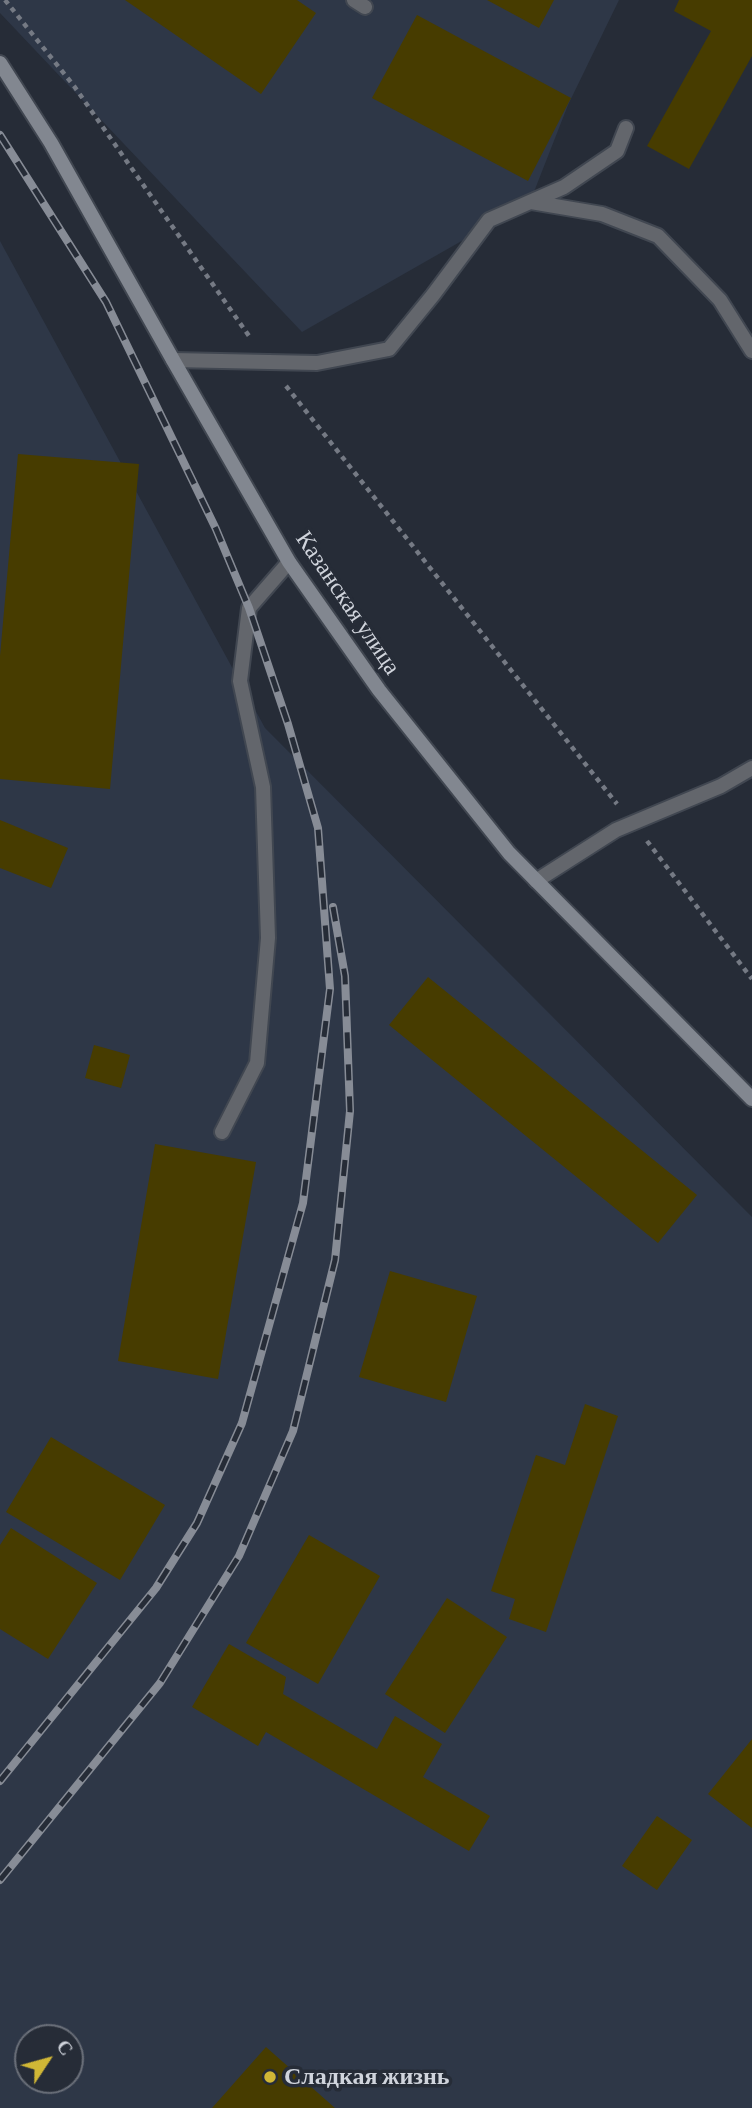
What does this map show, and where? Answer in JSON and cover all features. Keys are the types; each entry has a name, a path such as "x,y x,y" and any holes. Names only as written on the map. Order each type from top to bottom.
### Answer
{"main road":[{"name":"Казанская улица","path":"0,63 51,143 289,562 379,690 509,853 752,1099"}],"street":[{"path":"173,360 317,363 388,349 433,295 489,220 564,187 617,151 626,128"},
{"path":"530,202 602,214 658,236 720,300 752,351"},
{"path":"222,1132 257,1063 268,938 263,787 240,681 249,608 289,562"},
{"path":"536,881 616,830 720,786 752,768"}],"path":[{"path":"5,0 74,86 267,362 633,823 752,979"}],"shaded area":[{"path":"0,0 619,0 568,105 530,202 302,332 0,13"},
{"path":"0,241 265,728 752,1217 752,2108 0,2108"}],"building":[{"path":"125,0 297,0 316,13 261,94"},
{"path":"487,0 554,0 539,28"},
{"path":"679,0 752,0 752,56 689,169 647,146 711,31 674,11"},
{"path":"417,15 571,98 528,181 372,98"},
{"path":"18,454 139,464 110,789 0,779 0,656"},
{"path":"0,820 68,848 51,888 0,868"},
{"path":"428,977 697,1195 658,1243 389,1025"},
{"path":"94,1045 130,1055 121,1088 85,1078"},
{"path":"155,1144 256,1162 218,1379 118,1361"},
{"path":"390,1271 477,1296 446,1402 359,1377"},
{"path":"585,1404 618,1416 546,1632 509,1619 515,1599 491,1591 536,1455 565,1465"},
{"path":"51,1437 165,1505 120,1580 6,1512"},
{"path":"11,1528 97,1583 48,1659 0,1629 0,1545"},
{"path":"309,1535 380,1576 318,1684 246,1643"},
{"path":"447,1598 507,1637 445,1733 385,1694"},
{"path":"229,1644 286,1677 283,1694 377,1749 395,1716 442,1744 423,1777 490,1816 469,1851 266,1732 258,1746 192,1707"},
{"path":"752,1739 752,1828 708,1794"},
{"path":"657,1816 692,1840 657,1890 622,1866"},
{"name":"Сладкая жизнь","path":"266,2047 335,2108 212,2108"}],"railway":[{"path":"0,135 106,302 216,529 249,608 288,724 318,828 330,989 303,1203 242,1423 197,1523 156,1588 0,1781"},
{"path":"0,1880 160,1683 239,1556 293,1431 335,1260 350,1111 345,976 333,907"}],"place":[{"name":"Сладкая жизнь","path":"270,2077"}]}
